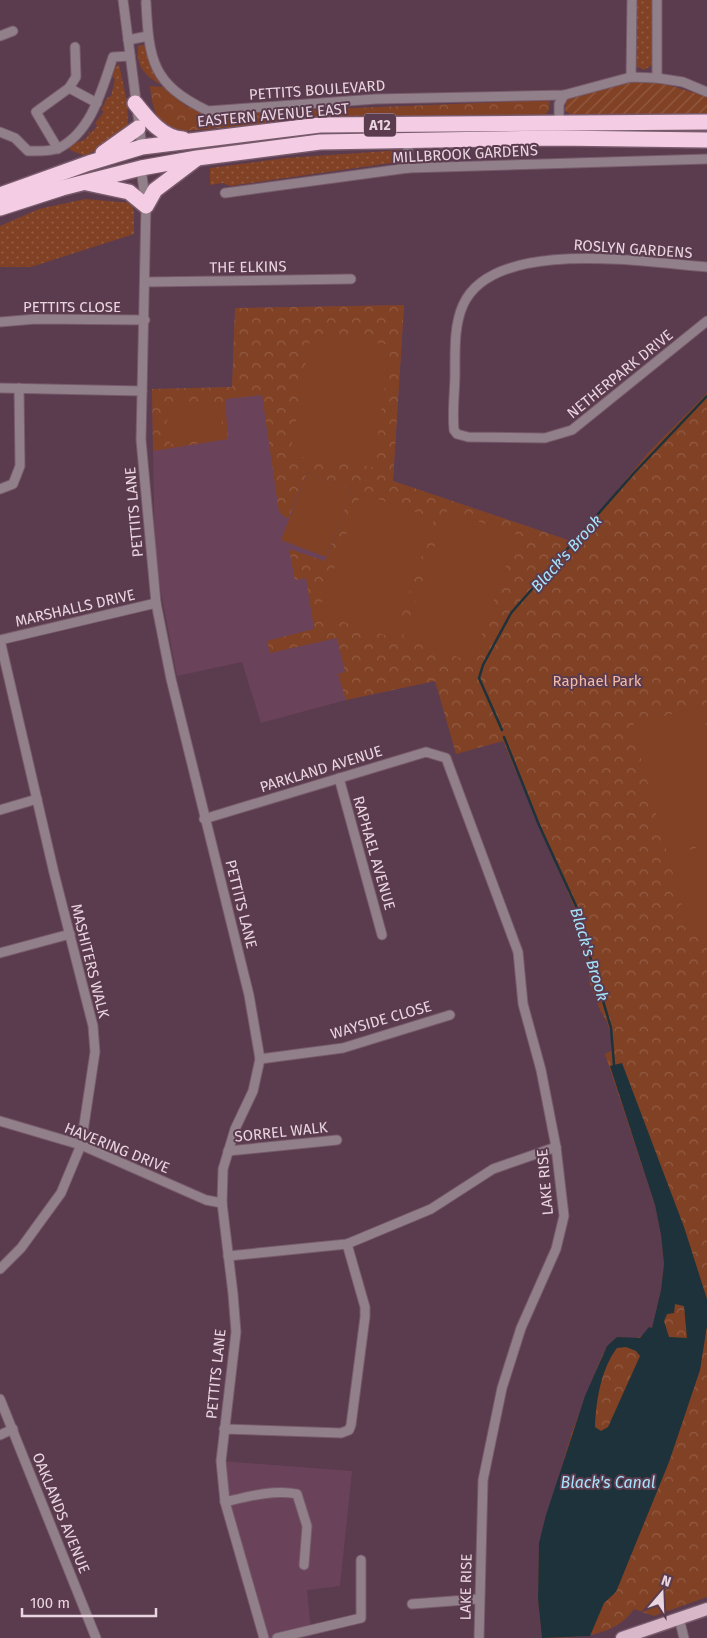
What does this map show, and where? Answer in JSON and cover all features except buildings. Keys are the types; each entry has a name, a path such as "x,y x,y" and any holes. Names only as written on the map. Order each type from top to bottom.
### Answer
{"highway":[{"path":"134,103 146,117 168,135 176,138 202,139"},
{"name":"EASTERN AVENUE EAST","path":"0,195 89,162 142,147 320,125 707,122"},
{"path":"89,162 138,128"},
{"name":"EASTERN AVENUE EAST","path":"0,208 83,182 141,168 197,158 320,142 555,138 707,140"},
{"path":"141,168 142,147"},
{"path":"83,182 129,192 146,206 155,190 197,158"}],"main road":[{"path":"622,1638 707,1609"}],"street":[{"path":"123,0 134,103 142,147"},
{"path":"632,0 632,77"},
{"path":"656,0 656,78"},
{"name":"PETTITS BOULEVARD","path":"146,2 148,36 154,65 163,81 184,100 208,111 376,100 564,95 632,77 683,82 707,92"},
{"path":"0,36 13,31"},
{"path":"128,40 148,36"},
{"path":"58,148 36,112 69,88 76,77 75,47"},
{"path":"0,132 15,138 28,151 45,151 58,148 79,131 97,103 113,57 130,56"},
{"path":"69,88 97,103"},
{"path":"559,123 559,104 564,95"},
{"path":"408,141 408,168"},
{"name":"MILLBROOK GARDENS","path":"225,193 408,168 707,159"},
{"name":"PETTITS LANE","path":"141,168 146,206 142,391 144,486 156,603 171,679 204,819 249,996 260,1059 253,1091 235,1129 223,1169 222,1203 236,1332 221,1463 225,1502 264,1638"},
{"name":"ROSLYN GARDENS","path":"457,434 454,425 455,386 460,318 464,304 470,295 492,275 535,262 562,258 613,259 707,268"},
{"name":"THE ELKINS","path":"145,282 351,279"},
{"name":"PETTITS CLOSE","path":"0,322 36,320 145,320"},
{"name":"NETHERPARK DRIVE","path":"457,434 468,437 545,438 572,430 707,322"},
{"path":"0,388 142,391"},
{"path":"0,489 13,484 20,466 19,388"},
{"name":"MARSHALLS DRIVE","path":"0,640 156,603"},
{"name":"MASHITERS WALK","path":"0,640 93,1026 95,1052 81,1145 61,1193 26,1241 0,1269"},
{"name":"PARKLAND AVENUE","path":"204,819 426,752 446,758"},
{"name":"LAKE RISE","path":"446,758 518,952 523,1004 541,1070 556,1147 564,1216 556,1249 521,1328 502,1388 483,1480 479,1638"},
{"name":"RAPHAEL AVENUE","path":"339,778 382,935"},
{"path":"0,810 37,799"},
{"path":"0,953 70,934"},
{"name":"WAYSIDE CLOSE","path":"260,1059 343,1048 450,1015"},
{"name":"HAVERING DRIVE","path":"0,1121 81,1145 206,1200 222,1203"},
{"name":"SORREL WALK","path":"228,1151 337,1140"},
{"path":"228,1256 347,1244 431,1209 493,1169 556,1147"},
{"path":"224,1429 341,1433 349,1430 365,1307 347,1244"},
{"name":"OAKLANDS AVENUE","path":"0,1399 96,1638"},
{"path":"0,1435 13,1429"},
{"path":"225,1502 262,1495 289,1492 297,1494 308,1526 304,1565"},
{"path":"277,1638 361,1618 361,1560"},
{"path":"412,1604 479,1599"},
{"path":"679,1618 684,1638"}],"shaded area":[{"path":"404,305 393,481 568,540 435,681 346,700 261,723 242,662 177,676 155,561 152,389 232,387 235,308"},
{"path":"221,1461 352,1471 340,1586 307,1590 311,1630 277,1638 264,1638 225,1502"}],"green space":[{"path":"636,0 653,0 652,65 644,70 636,66"},
{"path":"139,45 143,45 149,53 160,84 142,69 138,58"},
{"path":"119,64 127,102 128,126 119,137 85,156 70,150 69,145 84,140 89,135 88,132 91,133 97,126 95,123 104,112 101,110 107,98 111,96 115,79 112,77 115,68"},
{"path":"628,82 658,82 707,97 707,115 574,116 565,111 566,102 571,96"},
{"path":"150,86 163,87 186,106 208,114 550,100 549,110 545,115 365,118 185,131 168,125 158,116 153,104"},
{"path":"402,150 402,155 398,162 230,186 223,183 210,185 210,168 286,158"},
{"path":"85,199 131,203 134,210 134,234 31,267 0,267 0,226 39,209"},
{"name":"Raphael Park","path":"404,305 393,481 568,540 573,541 647,454 707,393 707,1597 654,1616 634,1609 626,1619 605,1631 567,1638 542,1638 538,1599 539,1543 572,1432 601,1358 607,1346 617,1337 636,1338 643,1335 649,1327 652,1328 661,1290 664,1264 655,1205 605,1054 611,1051 611,1035 589,981 588,953 579,918 503,741 456,754 435,681 346,700 338,674 345,672 337,638 270,653 267,641 314,629 306,578 295,580 289,549 325,561 352,490 307,473 288,519 279,512 262,395 225,399 228,439 153,451 152,389 232,387 235,308"},
{"path":"311,334 391,345 373,467 290,455"},
{"path":"219,403 224,438 170,444 166,409"},
{"path":"307,473 352,490 326,557 281,540"},
{"path":"361,493 434,519 394,638 318,614"},
{"path":"447,511 517,535 472,662 403,637"},
{"path":"701,706 707,729 707,842 667,853 632,725"},
{"path":"707,845 707,933 691,937 668,856"}],"water":[{"name":"Black's Canal","path":"622,1063 684,1227 707,1299 707,1326 700,1370 669,1462 616,1592 604,1603 590,1636 542,1638 538,1599 539,1543 546,1515 585,1396 607,1346 617,1337 640,1338 649,1327 652,1328 661,1290 664,1264 655,1205 610,1066","holes":["675,1304 684,1306 687,1338 669,1337 664,1321 667,1314 674,1313","626,1347 636,1351 640,1356 608,1427 601,1431 595,1427 600,1385 607,1365 617,1348"]}],"waterway":[{"name":"Black's Brook","path":"502,730 479,678 483,665 511,613 634,473 707,396"},
{"name":"Black's Brook","path":"504,737 539,825 582,919 589,953 611,1028 614,1065"}]}
